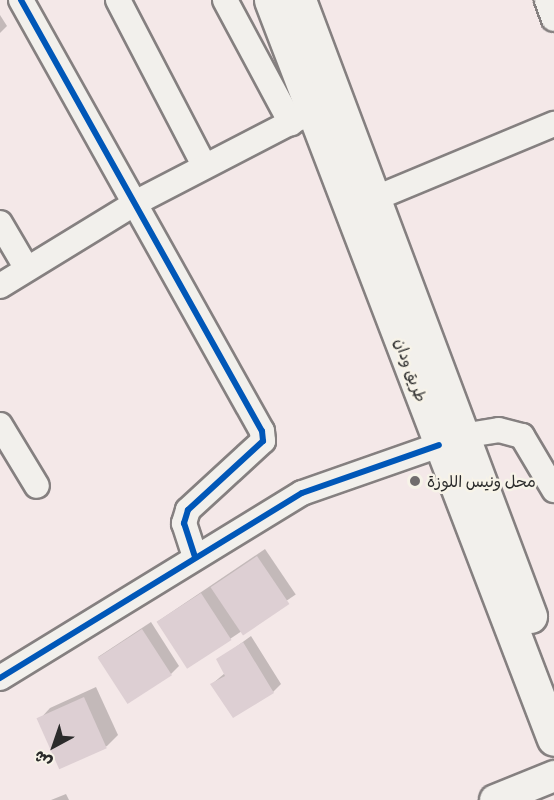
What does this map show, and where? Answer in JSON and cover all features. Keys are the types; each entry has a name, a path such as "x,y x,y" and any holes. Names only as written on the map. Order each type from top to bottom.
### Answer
{"main road":[{"name":"طريق ودان","path":"271,0 451,440 554,679"},
{"name":"طريق ودان","path":"299,0 315,110 376,198 451,440 554,739"}],"street":[{"path":"21,0 137,202 162,258 262,431 263,441 188,510 184,523 195,557"},
{"path":"0,286 137,202 204,165 315,110 225,0"},
{"path":"547,0 554,19"},
{"path":"121,1 204,165"},
{"path":"376,198 554,124"},
{"path":"0,223 27,269"},
{"path":"0,425 37,486"},
{"path":"0,678 302,493 451,440 499,430 522,436 554,489"},
{"path":"495,800 554,776"}],"building":[{"path":"257,556 289,604 243,635 211,587"},
{"path":"201,593 231,640 187,669 157,622"},
{"path":"142,629 172,675 128,704 98,658"},
{"path":"243,642 274,693 233,718 210,684 225,676 216,659"},
{"path":"84,697 107,748 59,769 36,718"}],"cycle path":[{"path":"21,0 262,431 263,441 188,510 184,523 195,557"},
{"path":"0,678 302,493 439,445"}],"place":[{"name":"محل ونيس اللوزة","path":"415,481"}]}
